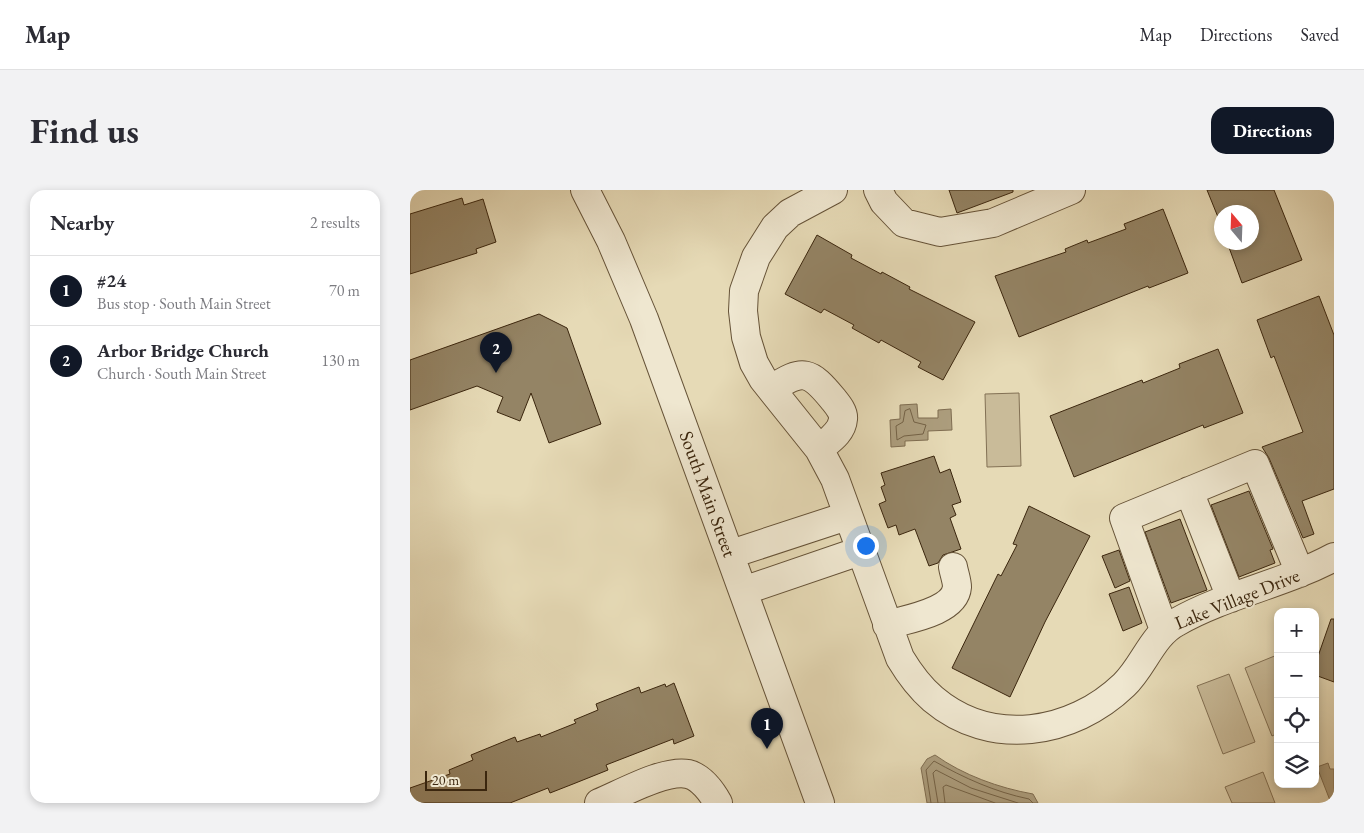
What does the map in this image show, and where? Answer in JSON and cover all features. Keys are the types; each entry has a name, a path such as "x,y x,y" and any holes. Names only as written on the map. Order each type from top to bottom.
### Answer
{"street":[{"name":"South Main Street","path":"586,190 611,241 644,319 820,803"},
{"name":"Lake Village Drive","path":"833,190 808,201 790,213 780,222 756,257 744,291 743,311 746,337 754,363 819,449 835,479 900,658 914,680 933,699 954,714 978,724 1003,730 1030,731 1057,726 1106,702 1127,683 1164,630 1177,621 1230,598 1300,574 1334,557"},
{"path":"878,190 884,202 904,223 940,232 993,223 1071,190"},
{"path":"772,389 791,376 805,375 817,379 839,406 843,419 838,432 819,449"},
{"path":"1164,630 1124,518 1189,491 1255,464 1300,574"},
{"path":"1189,491 1230,598"},
{"path":"730,554 848,516"},
{"path":"743,591 860,551"},
{"path":"888,625 939,609 952,600 957,587 953,567"},
{"path":"599,803 669,775 689,774 707,786 718,803"}],"shaded area":[{"path":"1019,393 1021,466 987,467 985,394"},
{"path":"1274,656 1274,735 1272,736 1245,668"},
{"path":"1229,674 1255,742 1223,754 1197,686"},
{"path":"1263,772 1275,803 1232,803 1225,787"}],"water":[{"path":"917,404 918,418 938,418 938,410 951,409 952,430 928,431 928,440 905,441 905,446 891,447 890,420 900,419 900,405"},
{"path":"935,755 969,775 1007,788 1033,794 1038,803 927,803 921,768 927,759"},
{"path":"1328,763 1330,769 1334,769 1334,803 1331,803 1319,772 1319,766"}],"building":[{"path":"949,190 1013,190 1013,192 957,213"},
{"path":"1207,190 1274,190 1302,260 1242,283 1230,250 1259,250 1259,205 1214,205 1214,207"},
{"path":"462,198 464,205 483,199 496,242 476,249 477,253 410,274 410,214"},
{"path":"1163,209 1188,273 1149,288 1148,286 1019,337 995,276 1066,252 1065,249 1087,240 1088,243 1126,229 1124,224"},
{"path":"817,235 852,255 851,258 881,274 882,272 910,287 909,289 975,322 943,380 918,367 921,362 881,340 879,343 852,328 854,325 824,309 821,313 785,294"},
{"path":"1319,296 1334,335 1334,489 1302,501 1314,534 1303,538 1269,458 1262,447 1303,432 1274,356 1271,358 1257,320"},
{"path":"539,314 567,328 601,424 549,443 531,393 520,421 497,412 503,397 477,386 410,410 410,360"},
{"path":"1218,349 1243,413 1204,428 1203,425 1074,477 1050,416 1142,380 1143,383 1180,368 1179,364"},
{"path":"934,456 940,473 950,469 961,502 952,505 956,515 950,518 961,549 943,555 938,563 929,566 915,529 899,535 896,525 888,528 879,504 886,501 881,487 885,485 881,473"},
{"path":"1249,491 1273,549 1270,550 1275,563 1239,577 1211,505"},
{"path":"1029,506 1090,536 1045,622 1010,697 952,668 998,574 1001,576 1017,545 1013,544"},
{"path":"1180,519 1207,590 1171,603 1145,532"},
{"path":"1119,550 1130,581 1115,588 1102,556"},
{"path":"1129,587 1142,623 1123,631 1109,594"},
{"path":"1331,619 1334,619 1334,682 1319,676 1319,654"},
{"path":"674,683 694,736 674,744 673,739 606,765 608,770 573,784 550,793 548,788 510,803 410,803 410,788 450,774 449,770 473,760 471,755 515,737 517,742 540,734 541,737 576,723 574,720 598,710 596,704 639,687 641,693 665,684 666,687"}],"place":[{"name":"Arbor Bridge Church","path":"496,373"},
{"name":"#24","path":"767,749"}]}
